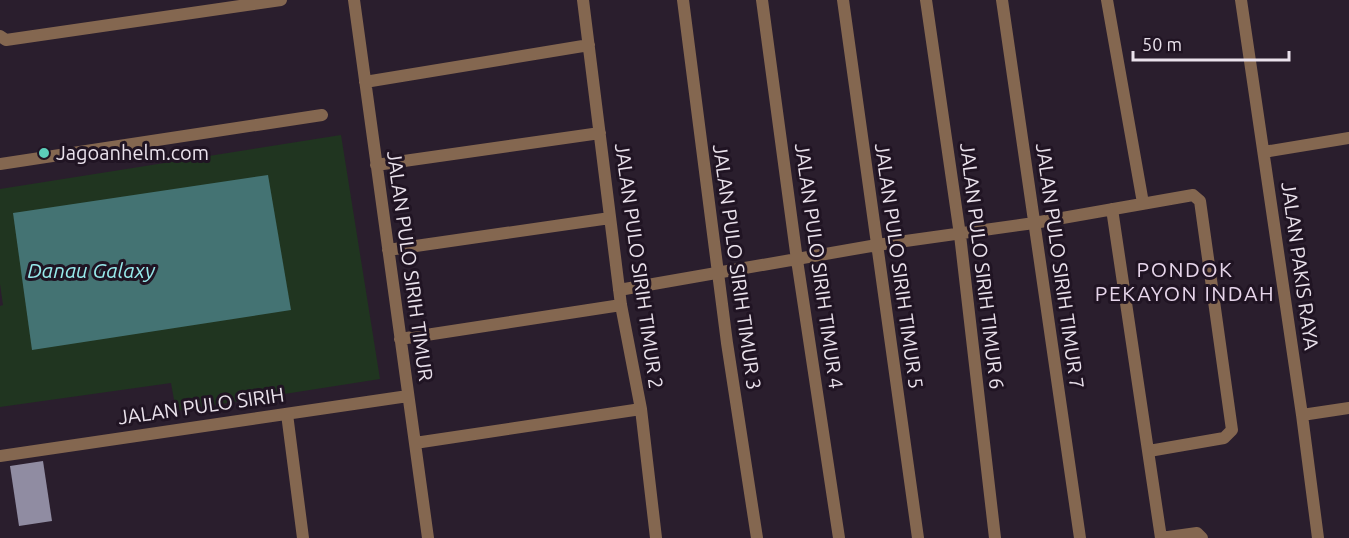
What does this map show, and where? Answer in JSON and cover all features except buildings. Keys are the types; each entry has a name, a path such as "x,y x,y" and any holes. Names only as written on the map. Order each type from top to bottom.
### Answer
{"street":[{"path":"0,36 6,40 281,0"},
{"name":"JALAN PULO SIRIH TIMUR","path":"354,0 428,538"},
{"name":"JALAN PULO SIRIH TIMUR 2","path":"583,0 621,305 641,409 656,538"},
{"name":"JALAN PULO SIRIH TIMUR 3","path":"683,0 718,273 757,538"},
{"name":"JALAN PULO SIRIH TIMUR 4","path":"762,0 797,260 839,538"},
{"name":"JALAN PULO SIRIH TIMUR 5","path":"843,0 918,538"},
{"name":"JALAN PULO SIRIH TIMUR 6","path":"926,0 960,235 995,538"},
{"name":"JALAN PULO SIRIH TIMUR 7","path":"1002,0 1080,538"},
{"path":"1107,0 1143,203"},
{"name":"JALAN PAKIS RAYA","path":"1241,0 1318,538"},
{"path":"365,82 589,45"},
{"path":"0,164 322,115"},
{"path":"376,165 600,133"},
{"path":"1264,152 1349,138"},
{"path":"619,290 877,245 960,235 1193,195 1200,201 1232,430 1224,438 1149,451"},
{"path":"1112,209 1161,538 1197,533 1202,538"},
{"path":"388,250 610,218"},
{"path":"400,339 621,305"},
{"name":"JALAN PULO SIRIH","path":"0,456 408,396"},
{"path":"1302,414 1349,408"},
{"path":"415,442 641,409"},
{"path":"287,414 303,538"}],"shaded area":[{"path":"341,135 380,379 176,411 171,383 0,407 0,306 3,305 0,284 0,189"}],"water":[{"name":"Danau Galaxy","path":"268,175 291,310 32,350 13,213"}],"place":[{"name":"Jagoanhelm.com","path":"44,153"}],"district":[{"name":"PONDOK PEKAYON INDAH","path":"1185,282"}]}
